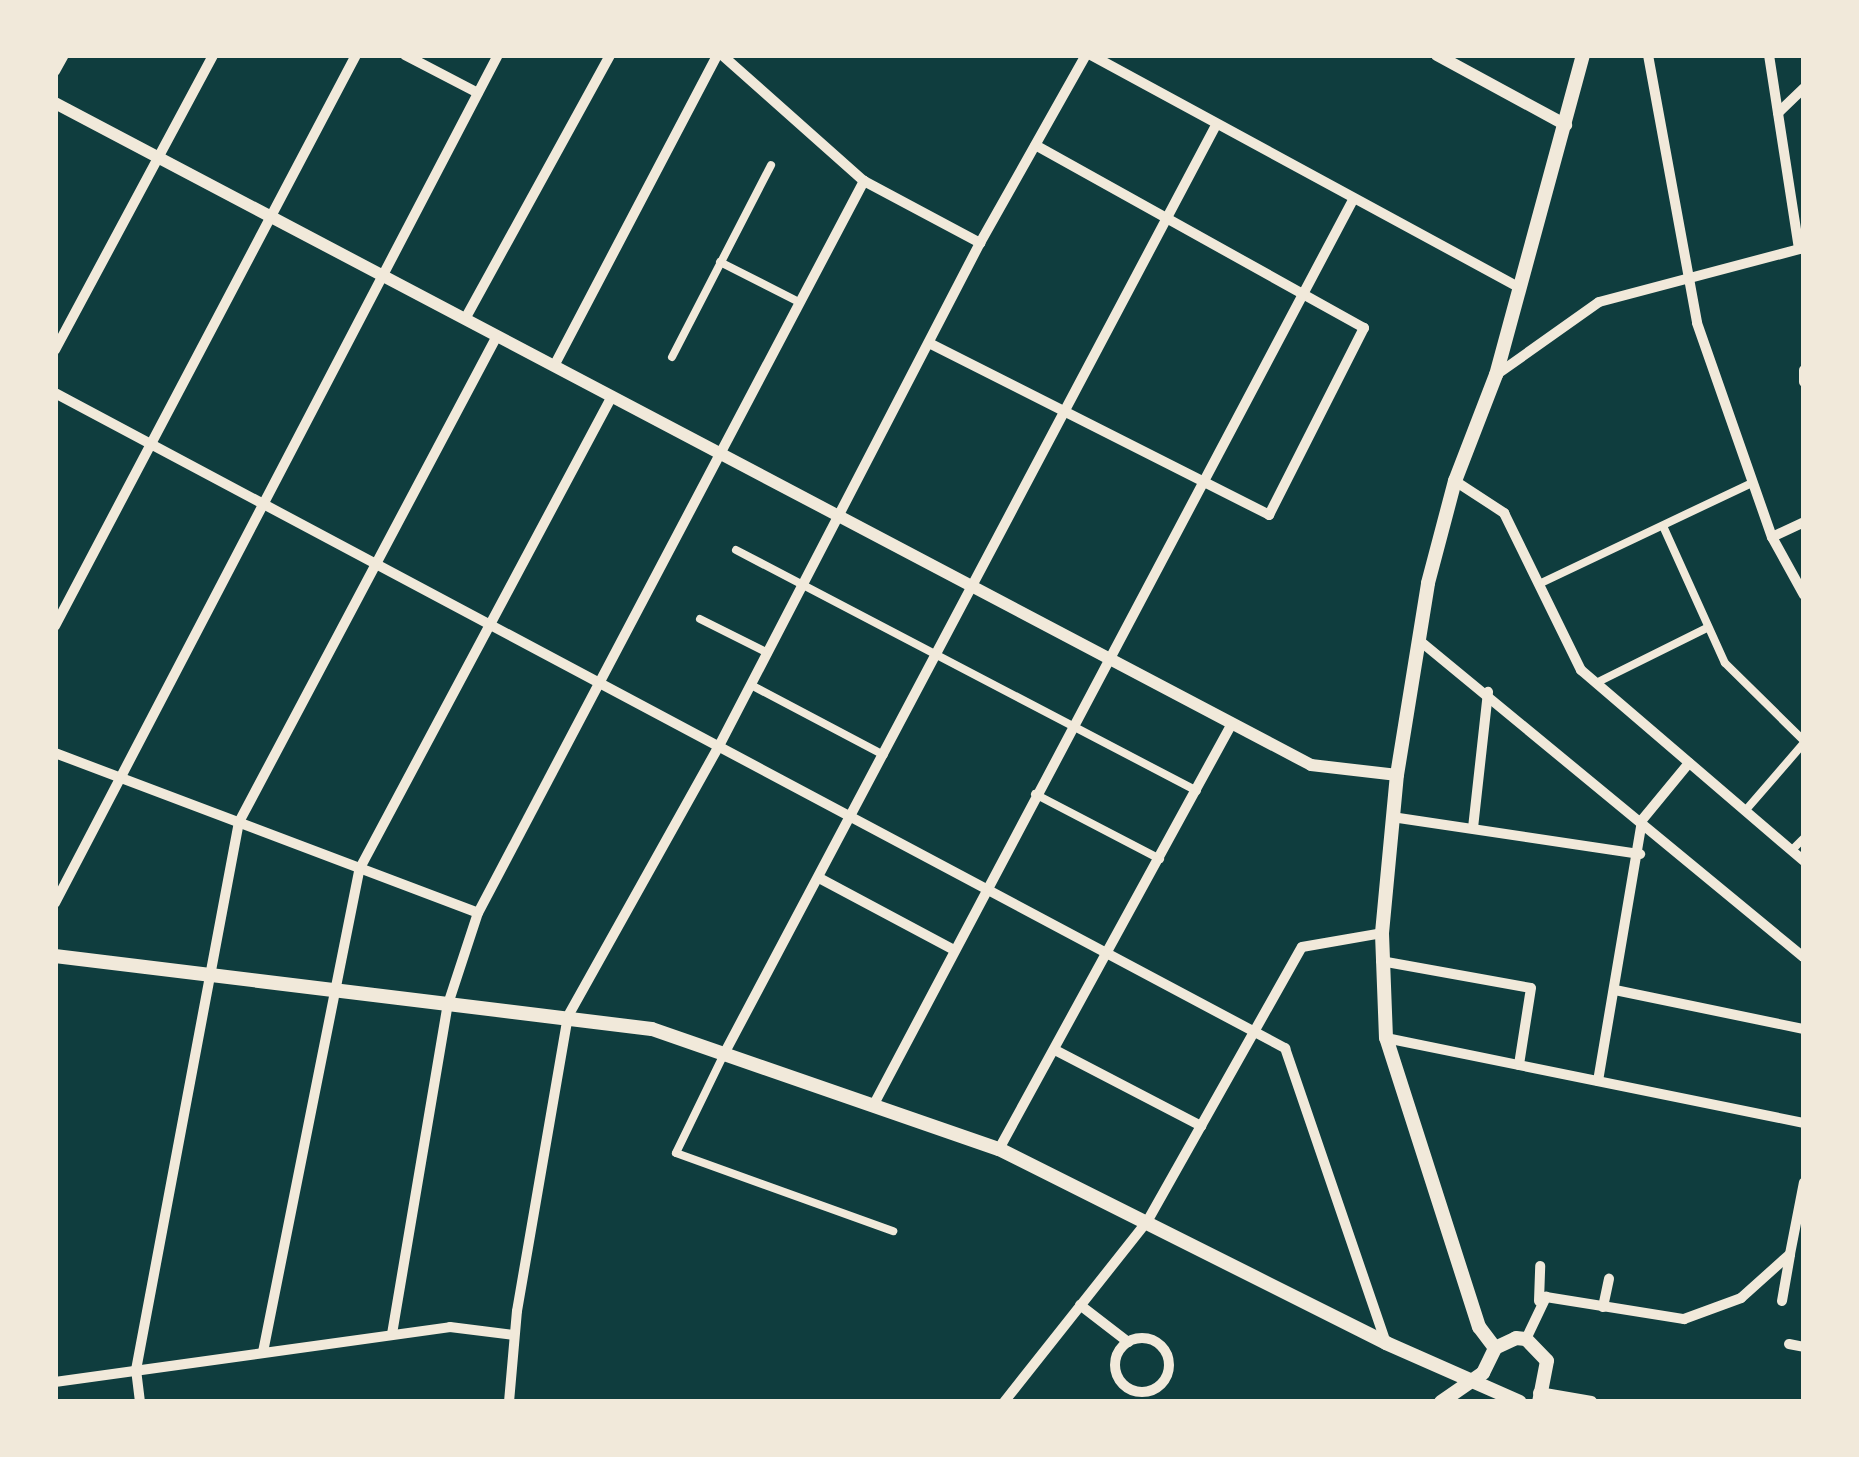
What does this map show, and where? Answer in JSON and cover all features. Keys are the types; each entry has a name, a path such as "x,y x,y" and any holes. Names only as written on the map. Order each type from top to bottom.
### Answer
{"main road":[{"path":"1496,1348 1479,1328 1386,1038 1382,934 1397,775 1420,641 1455,480 1496,375 1584,55"},
{"path":"55,956 652,1029 999,1149 1148,1220 1386,1343 1520,1402"},
{"path":"1441,1402 1483,1373 1496,1348 1526,1339 1546,1361 1539,1397"}],"street":[{"path":"55,71 64,55"},
{"path":"55,350 213,55"},
{"path":"55,626 356,55"},
{"path":"405,55 478,93"},
{"path":"55,903 498,55"},
{"path":"465,319 610,55"},
{"path":"554,366 719,55 864,181 980,243"},
{"path":"509,1402 513,1336 568,1016 719,746 931,344 980,243 1088,55 1215,127 1521,288"},
{"path":"1437,55 1566,125"},
{"path":"1648,55 1696,324 1772,537 1804,594"},
{"path":"1496,375 1599,302 1686,274 1801,248 1769,55"},
{"path":"1778,114 1804,88"},
{"path":"55,102 1311,765 1397,775"},
{"path":"893,1231 676,1154 724,1054 821,878 1215,127"},
{"path":"931,344 1269,515 1364,328 1035,145"},
{"path":"672,357 771,165"},
{"path":"392,1334 448,1004 478,912 864,181"},
{"path":"873,1106 1199,480 1353,200"},
{"path":"720,262 800,302"},
{"path":"140,1402 136,1370 239,822 497,336"},
{"path":"1804,370 1804,382"},
{"path":"55,392 1285,1048 1386,1343"},
{"path":"263,1352 360,868 612,396"},
{"path":"1455,480 1504,513 1580,670 1804,861"},
{"path":"1539,584 1752,484"},
{"path":"1772,537 1804,522"},
{"path":"1663,526 1726,663 1804,742 1745,811"},
{"path":"736,550 1197,790"},
{"path":"700,619 768,653"},
{"path":"1596,684 1707,628"},
{"path":"1420,641 1488,692 1804,957"},
{"path":"751,685 885,755"},
{"path":"1473,828 1488,692"},
{"path":"999,1149 1232,724"},
{"path":"55,753 478,912"},
{"path":"1598,1081 1640,854 1642,820 1690,763"},
{"path":"1035,794 1161,859"},
{"path":"1392,816 1640,854"},
{"path":"1792,850 1804,838"},
{"path":"821,878 952,950"},
{"path":"1004,1402 1148,1220 1302,947 1382,934"},
{"path":"1381,961 1531,988 1519,1065"},
{"path":"1615,990 1804,1029"},
{"path":"1386,1038 1804,1123"},
{"path":"1055,1050 1201,1126"},
{"path":"1782,1301 1804,1182"},
{"path":"1539,1300 1684,1319 1714,1310 1763,1282 1790,1254"},
{"path":"1526,1339 1539,1300 1540,1266"},
{"path":"1602,1308 1609,1279"},
{"path":"1080,1305 1128,1342"},
{"path":"55,1382 450,1328 513,1336"},
{"path":"1139,1338 1162,1346 1170,1368 1157,1388 1146,1392 1124,1385 1115,1362 1128,1342 1139,1338"},
{"path":"1789,1344 1804,1347"},
{"path":"1539,1397 1591,1402"}]}
